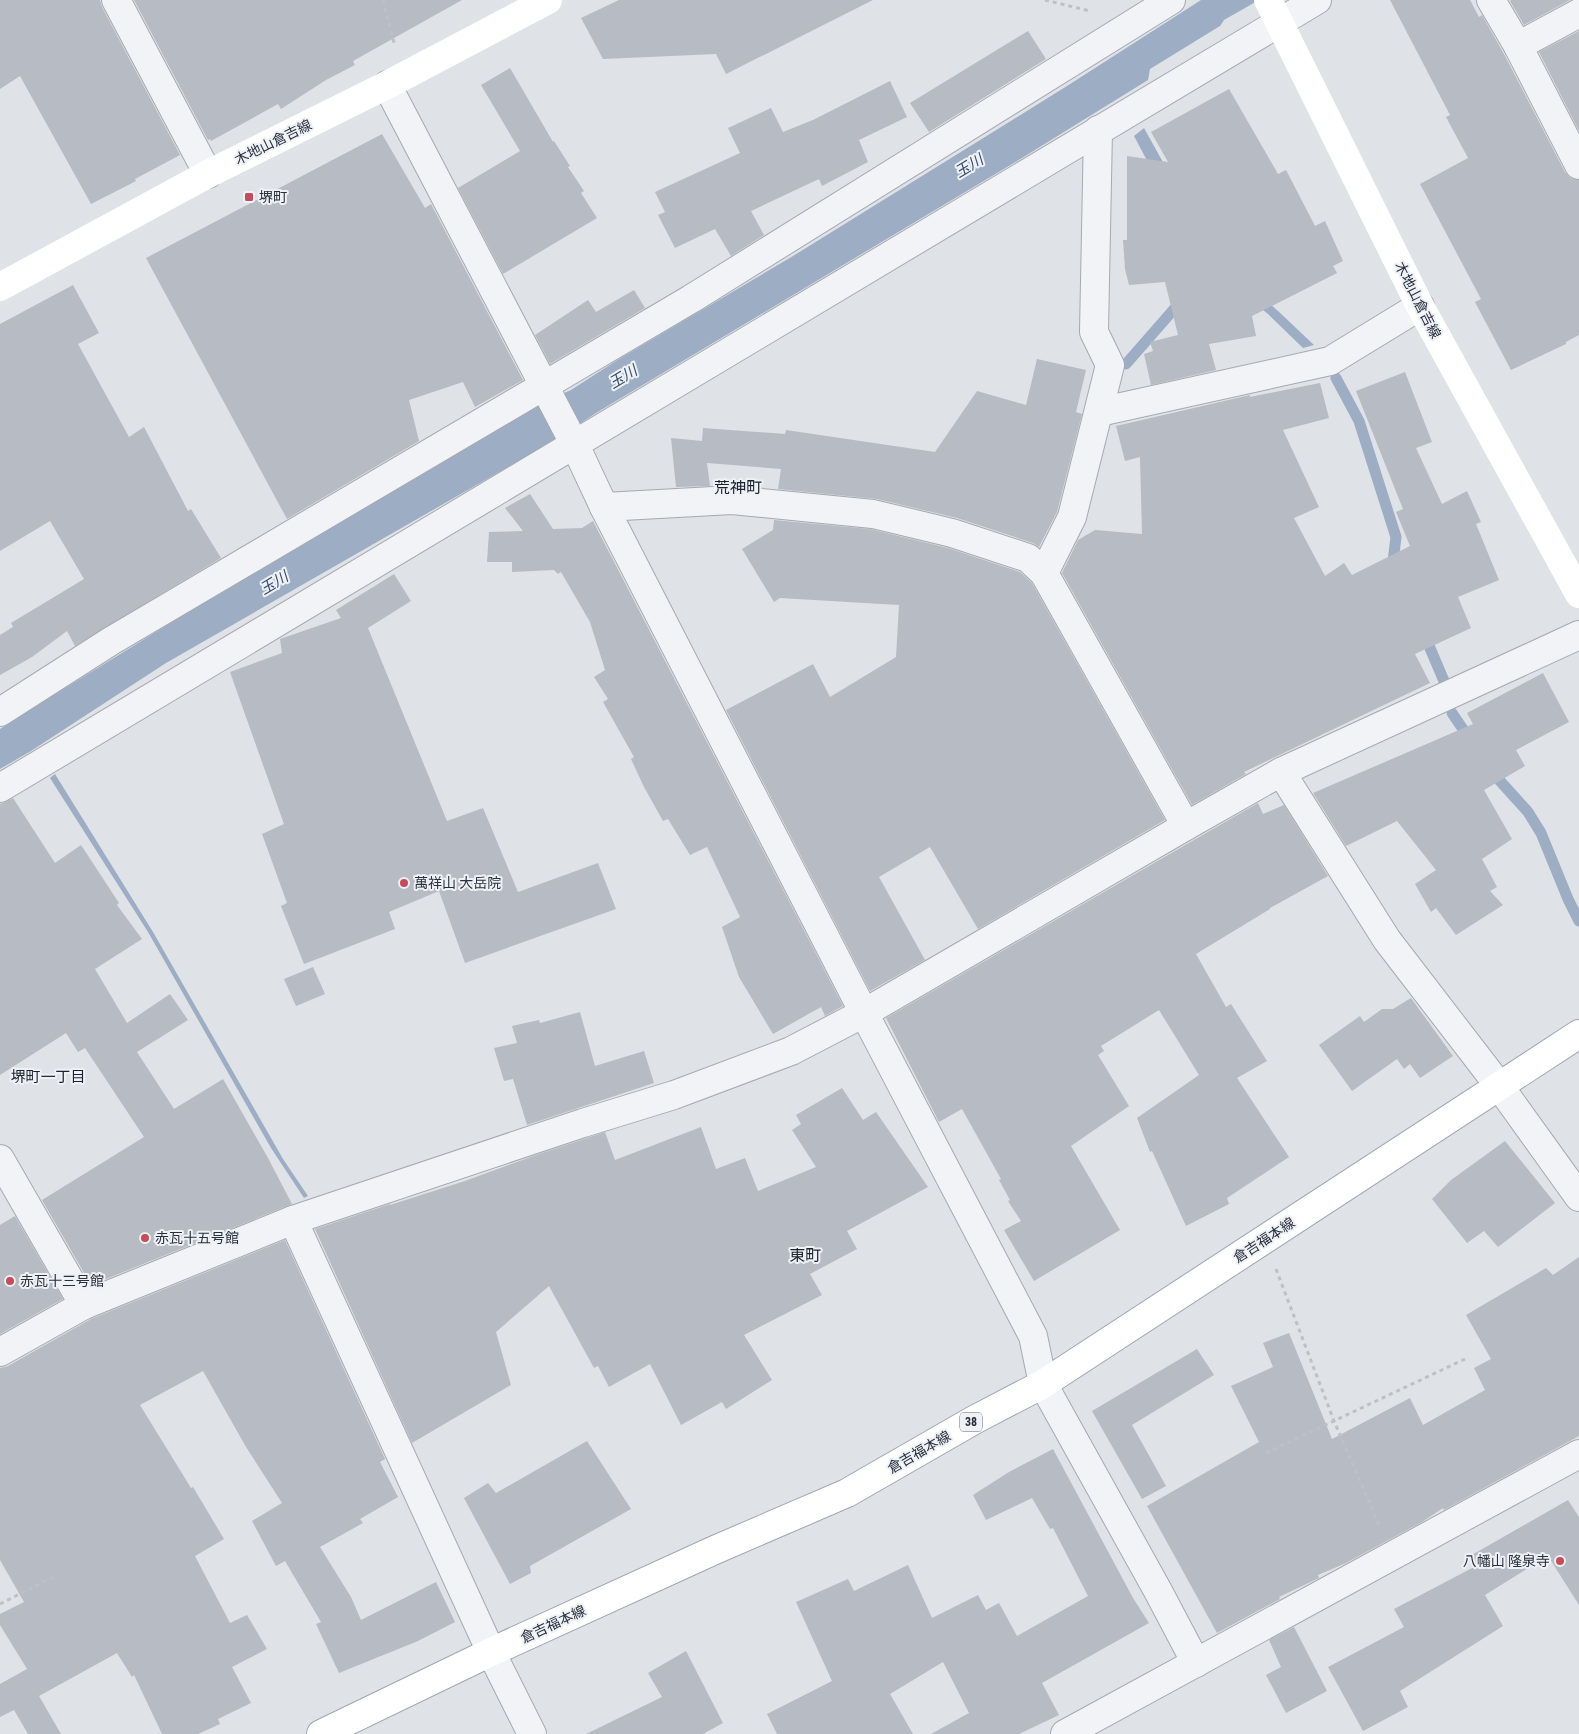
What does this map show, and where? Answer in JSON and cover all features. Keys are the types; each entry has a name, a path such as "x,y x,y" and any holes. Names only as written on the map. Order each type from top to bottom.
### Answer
{"main road":[{"name":"木地山倉吉線","path":"0,286 208,174 387,85 548,0"},
{"name":"木地山倉吉線","path":"1275,12 1420,306 1579,594"},
{"name":"倉吉福本線","path":"321,1734 491,1652 718,1548 847,1492 974,1420 1043,1384 1500,1088 1579,1034"}],"street":[{"path":"116,0 208,174"},
{"path":"0,712 111,641 691,299 1171,0"},
{"path":"0,788 1098,130 1275,12 1317,0"},
{"path":"1491,0 1518,46 1579,165"},
{"path":"1518,46 1579,13"},
{"path":"387,85 575,445 604,507 864,1013 1033,1336 1043,1384 1196,1663"},
{"path":"1044,573 1072,518 1110,365 1094,332 1098,130"},
{"path":"1099,412 1330,361 1420,306"},
{"path":"604,507 732,500 873,514 952,533 1028,558 1044,573 1186,826"},
{"path":"0,1352 84,1305 293,1220 583,1123 674,1095 791,1051 864,1013 1281,772 1579,635"},
{"path":"1281,772 1387,940 1500,1088 1579,1197"},
{"path":"0,1159 84,1305"},
{"path":"293,1220 491,1652 532,1734"},
{"path":"1065,1734 1579,1454"}],"path":[{"path":"383,0 393,42 396,47"},
{"path":"1275,1266 1334,1421 1392,1556"},
{"path":"1266,1453 1465,1359"},
{"path":"0,1604 54,1576"}],"water":[{"name":"玉川","path":"1201,0 1259,0 1224,20 1220,26 1150,69 1148,80 1022,158 596,413 555,440 166,663 31,751 0,769 0,729 276,558 539,404 571,390 619,359 793,256 1067,86"},
{"path":"1144,128 1215,256 1314,345 1303,348 1268,314 1228,282 1189,240 1134,136"},
{"path":"55,774 153,932 283,1159 308,1196 304,1198 271,1148 148,932 50,778"}],"building":[{"path":"0,0 100,0 180,155 135,179 136,181 91,204 20,76 0,89"},
{"path":"134,0 462,0 353,61 355,65 326,80 281,109 278,104 211,141 210,139 208,140"},
{"path":"619,0 873,0 726,74 716,54 603,59 581,18"},
{"path":"1390,0 1470,0 1479,17 1482,15 1504,54 1565,172 1571,178 1579,180 1579,335 1566,342 1566,344 1511,370 1475,302 1481,299 1420,184 1468,158 1446,117 1450,115"},
{"path":"1511,0 1570,0 1524,25"},
{"path":"1028,31 1046,59 929,132 910,103"},
{"path":"1579,31 1579,131 1539,52"},
{"path":"510,68 553,142 570,166 568,167 584,191 581,193 597,218 503,274 458,188 520,151 481,85"},
{"path":"890,81 907,117 859,140 868,162 822,186 819,179 751,211 764,235 731,256 715,229 675,248 658,215 665,212 655,192 740,153 728,128 771,108 783,132 813,120"},
{"path":"1229,89 1278,174 1286,170 1315,226 1325,221 1343,261 1333,266 1337,273 1252,316 1256,336 1209,344 1216,370 1151,385 1144,354 1153,351 1150,342 1178,335 1165,282 1129,285 1125,269 1123,240 1127,240 1127,156 1168,162 1151,132"},
{"path":"382,134 425,208 431,204 523,380 475,407 463,382 409,400 419,441 287,519 146,258"},
{"path":"73,285 99,333 78,344 129,437 144,427 188,511 191,509 221,558 75,646 67,631 32,657 0,675 0,635 13,627 11,623 84,579 50,521 0,551 0,324"},
{"path":"634,290 645,308 550,364 535,335 588,300 596,312"},
{"path":"1037,359 1086,370 1076,412 1082,414 1057,512 1039,547 1033,543 957,518 877,499 778,489 781,469 707,463 710,486 676,487 671,438 702,441 703,428 785,434 786,430 935,452 977,391 1026,405"},
{"path":"1405,372 1432,442 1416,448 1442,504 1467,491 1481,522 1476,524 1499,580 1458,597 1471,628 1415,654 1430,683 1244,772 1246,774 1192,805 1062,573 1078,540 1095,530 1142,534 1140,457 1125,461 1116,426 1250,395 1250,397 1320,383 1329,418 1283,430 1319,507 1294,518 1325,576 1344,563 1352,575 1410,546 1396,512 1403,509 1356,391"},
{"path":"530,494 553,529 582,528 593,521 843,1006 825,1016 821,1007 773,1034 739,977 722,927 740,917 707,847 690,855 668,819 663,821 644,787 631,759 634,757 603,702 608,699 594,677 605,670 590,622 561,572 558,574 554,570 512,572 512,562 487,562 489,532 523,531 505,508"},
{"path":"774,520 870,529 948,548 1020,572 1032,583 1165,820 978,929 930,847 879,877 925,960 870,991 726,710 813,664 830,697 896,657 899,605 780,598 774,602 742,549 773,530"},
{"path":"394,574 411,601 368,628 447,821 483,808 518,892 598,863 616,909 465,963 439,891 389,912 395,929 304,964 281,906 287,903 262,834 284,824 230,672 282,653 280,639 341,618 336,610"},
{"path":"1543,673 1569,722 1516,750 1525,766 1484,790 1512,839 1482,859 1497,887 1490,891 1503,905 1456,935 1436,908 1431,912 1415,884 1436,870 1397,821 1346,846 1313,793 1473,724 1467,713"},
{"path":"13,798 55,863 81,845 119,903 117,905 142,939 95,969 127,1023 170,994 188,1020 137,1052 174,1109 223,1079 292,1204 91,1285 42,1200 144,1137 85,1048 78,1052 66,1033 0,1075 0,804"},
{"path":"1258,803 1263,814 1284,805 1328,876 1270,908 1196,954 1226,1007 1231,1004 1267,1061 1237,1078 1289,1157 1227,1198 1229,1204 1186,1226 1152,1151 1150,1152 1137,1118 1199,1075 1159,1010 1101,1046 1104,1051 1098,1055 1129,1106 1071,1146 1120,1230 1034,1281 1004,1230 1021,1221 1008,1201 1010,1200 999,1180 1001,1179 962,1109 939,1122 886,1018"},
{"path":"313,967 325,994 296,1006 284,979"},
{"path":"1411,998 1453,1056 1420,1078 1410,1064 1404,1069 1397,1059 1352,1091 1319,1045 1360,1016 1364,1022 1382,1009 1393,1009"},
{"path":"580,1012 595,1066 644,1051 654,1083 527,1125 513,1079 504,1081 494,1048 517,1043 512,1026 539,1020 540,1023"},
{"path":"842,1088 863,1120 876,1112 928,1187 847,1231 857,1249 810,1274 822,1295 744,1335 772,1380 726,1409 722,1402 681,1425 650,1364 609,1387 598,1366 594,1368 549,1286 496,1332 511,1385 412,1443 315,1229 465,1181 605,1132 615,1160 701,1127 716,1169 745,1158 758,1191 816,1167 792,1130 801,1124 796,1115"},
{"path":"1505,1141 1555,1203 1498,1247 1484,1231 1467,1243 1432,1199 1451,1180"},
{"path":"15,1216 63,1299 0,1334 0,1225"},
{"path":"285,1240 385,1459 380,1462 398,1497 360,1519 363,1523 320,1547 351,1597 361,1620 436,1582 455,1622 418,1641 339,1673 316,1624 321,1622 285,1561 276,1566 252,1521 282,1503 246,1447 203,1371 140,1405 224,1539 195,1556 230,1623 247,1615 267,1649 232,1667 251,1703 218,1719 220,1724 198,1734 162,1734 134,1675 132,1677 117,1653 39,1696 61,1734 28,1734 14,1710 0,1717 0,1684 27,1669 0,1625 0,1614 24,1602 0,1560 0,1368 8,1366 91,1319"},
{"path":"1579,1257 1579,1436 1444,1510 1443,1508 1422,1522 1346,1563 1318,1575 1319,1578 1279,1597 1280,1599 1217,1633 1147,1506 1259,1442 1231,1386 1273,1367 1263,1343 1289,1333 1332,1439 1410,1398 1423,1425 1485,1390 1474,1368 1491,1359 1466,1315 1546,1268 1553,1275"},
{"path":"1197,1349 1214,1375 1132,1425 1166,1486 1142,1499 1092,1411"},
{"path":"587,1441 631,1509 530,1566 531,1573 510,1584 464,1498 488,1483 496,1493"},
{"path":"1053,1449 1133,1598 1149,1623 1042,1683 1059,1715 1019,1734 931,1734 969,1713 943,1662 890,1694 913,1734 777,1734 767,1714 832,1681 796,1602 848,1579 854,1591 908,1565 932,1618 978,1595 986,1610 999,1603 1017,1636 1088,1596 1053,1528 1050,1529 1032,1498 986,1520 973,1495 1009,1472"},
{"path":"1568,1500 1579,1517 1579,1605 1548,1556 1485,1595 1503,1626 1400,1691 1408,1707 1363,1731 1328,1667 1404,1627 1394,1609 1476,1566 1470,1556"},
{"path":"1294,1627 1327,1691 1286,1713 1266,1675 1281,1667 1269,1640"},
{"path":"686,1651 723,1723 703,1734 586,1734 662,1697 648,1673"}],"waterway":[{"path":"1126,364 1182,300"},
{"path":"1336,378 1359,421 1396,537 1393,562 1396,569"},
{"path":"1424,634 1444,681"},
{"path":"1452,713 1471,741"},
{"path":"1491,771 1528,812 1541,833 1579,921"}],"place":[{"name":"堺町","path":"249,197"},
{"name":"萬祥山 大岳院","path":"404,883"},
{"name":"赤瓦十五号館","path":"145,1238"},
{"name":"赤瓦十三号館","path":"10,1281"},
{"name":"八幡山 隆泉寺","path":"1560,1561"}],"district":[{"name":"荒神町","path":"738,487"},
{"name":"堺町一丁目","path":"48,1077"},
{"name":"東町","path":"805,1255"}]}
